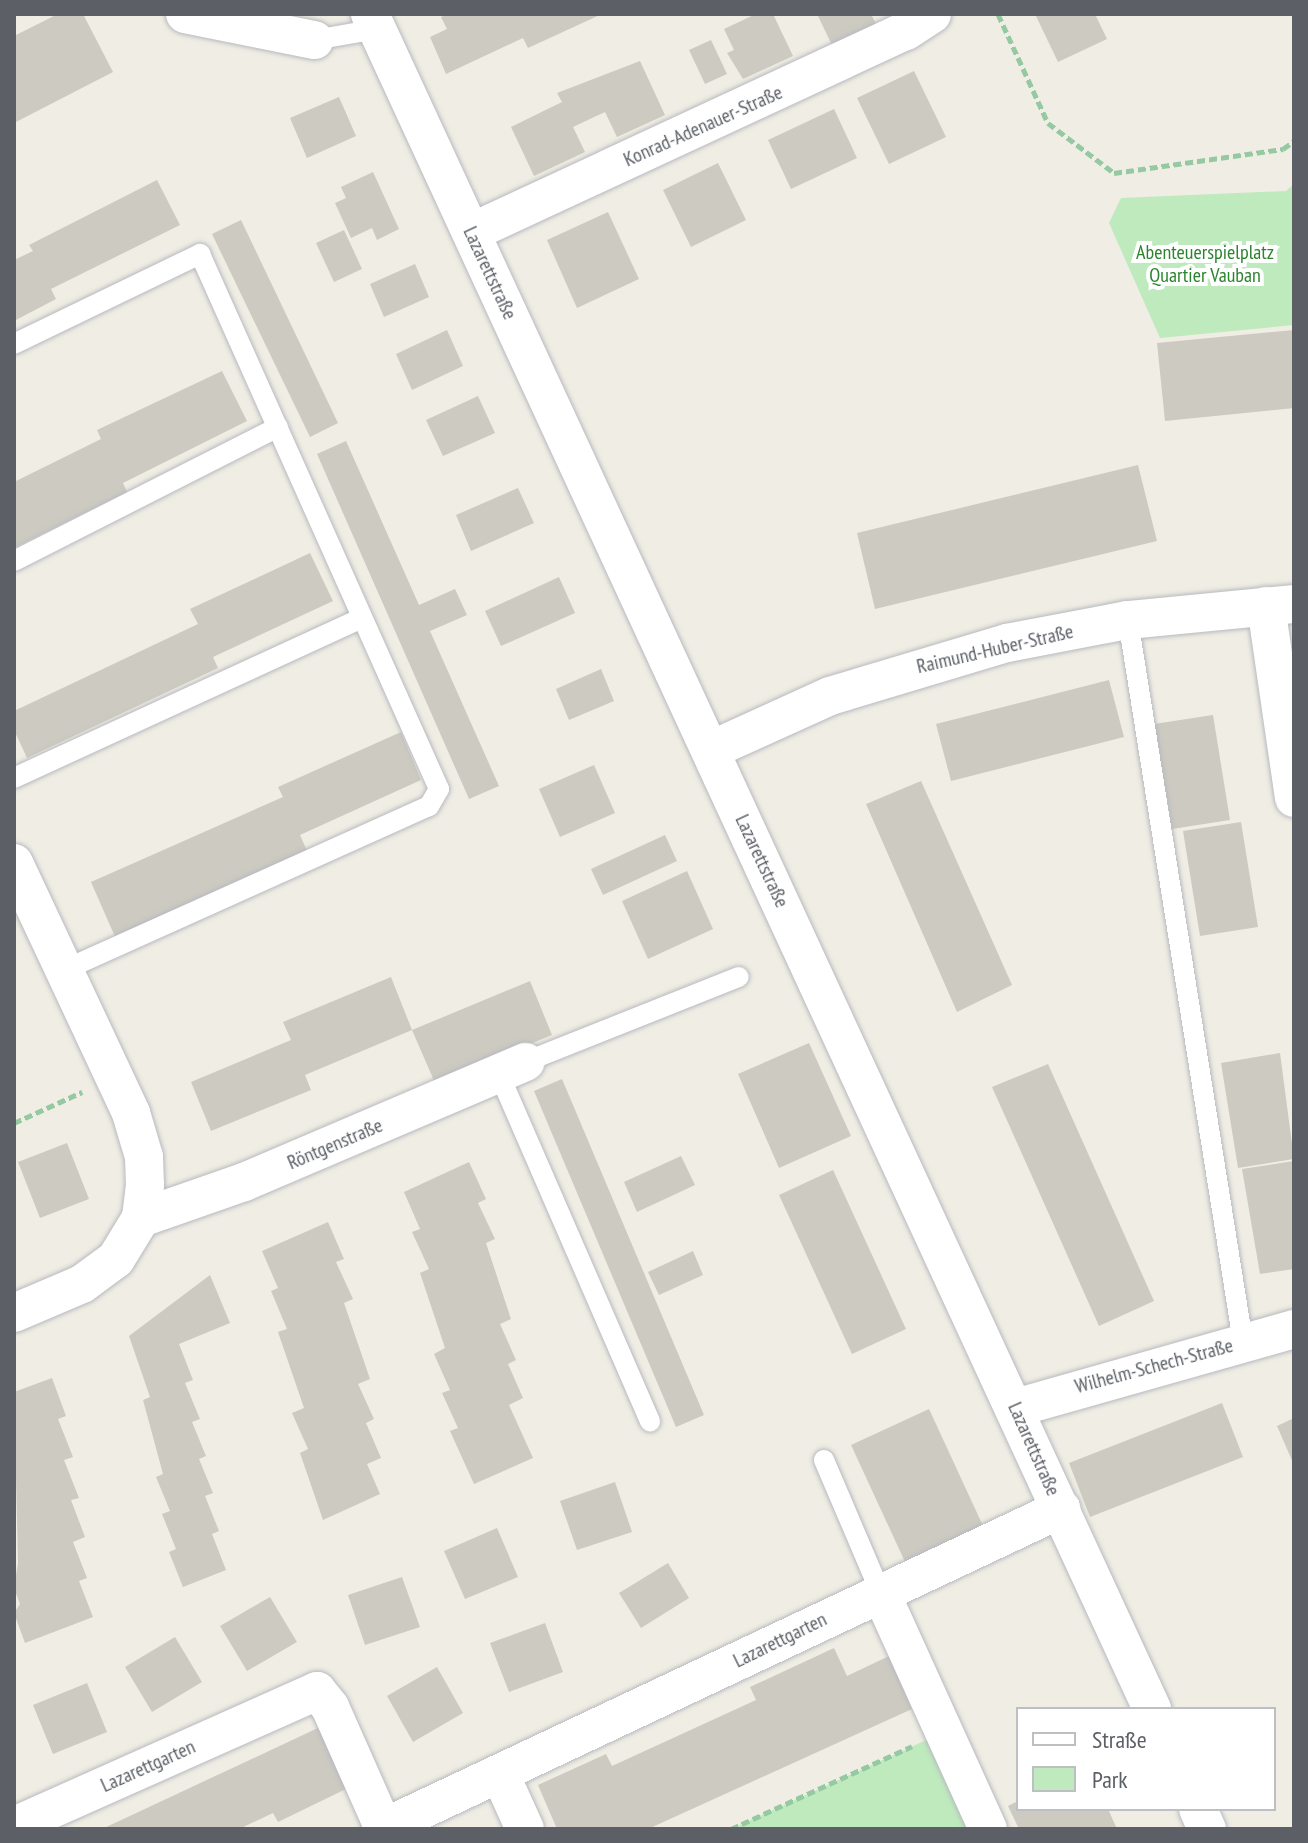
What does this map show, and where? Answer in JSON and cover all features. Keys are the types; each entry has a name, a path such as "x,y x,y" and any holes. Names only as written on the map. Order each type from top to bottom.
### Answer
{"street":[{"path":"185,14 314,40"},
{"name":"Konrad-Adenauer-Straße","path":"472,232 706,126 932,14"},
{"name":"Lazarettstraße","path":"374,22 1151,1707"},
{"path":"1280,605 1294,798"},
{"name":"Raimund-Huber-Straße","path":"711,750 773,719 925,664 1128,620 1280,605"},
{"path":"14,863 114,1077 144,1157 141,1218 130,1241 101,1273 14,1313"},
{"name":"Röntgenstraße","path":"141,1218 244,1182 512,1068"},
{"name":"Wilhelm-Schech-Straße","path":"1015,1408 1294,1329"},
{"name":"Lazarettgarten","path":"14,1826 317,1691 330,1707 383,1829 880,1591 1061,1509"},
{"path":"880,1591 988,1829"},
{"path":"500,1774 525,1829"}],"lane":[{"path":"314,40 374,22"},
{"path":"14,344 200,254 360,619 439,789 437,799 64,970"},
{"path":"14,561 278,427"},
{"path":"14,778 360,619"},
{"path":"1128,620 1243,1342"},
{"path":"650,1422 512,1068 739,977"},
{"path":"824,1460 880,1591"}],"path":[{"path":"998,14 1048,123 1114,173 1283,149 1294,141"},
{"path":"14,1123 114,1077"},
{"path":"734,1828 944,1732"}],"green space":[{"name":"Abenteuerspielplatz Quartier Vauban","path":"1294,184 1294,325 1160,338 1109,223 1121,198 1286,191"},
{"path":"944,1732 987,1829 731,1829"}],"building":[{"path":"58,14 83,14 113,72 14,123 14,36"},
{"path":"447,14 602,14 528,48 523,38 446,74 430,37 447,29 441,17"},
{"path":"756,14 773,14 793,56 743,79 727,53 734,50 724,29"},
{"path":"817,14 871,14 876,24 832,45"},
{"path":"1035,14 1095,14 1107,39 1058,62"},
{"path":"711,40 727,74 705,84 689,50"},
{"path":"640,61 665,115 617,137 605,112 573,127 585,152 534,176 511,127 562,102 557,93"},
{"path":"914,71 946,137 889,164 857,98"},
{"path":"339,97 356,136 307,158 290,118"},
{"path":"834,109 857,158 791,189 768,140"},
{"path":"718,163 746,220 691,247 663,190"},
{"path":"373,172 399,229 377,240 372,228 351,238 335,203 346,198 341,187"},
{"path":"157,180 180,225 51,289 56,299 14,321 14,260 33,251 29,245"},
{"path":"608,212 639,279 577,308 547,240"},
{"path":"241,220 338,423 310,437 212,234"},
{"path":"344,230 362,269 334,282 316,243"},
{"path":"415,264 429,297 384,317 370,284"},
{"path":"447,330 463,366 412,390 396,354"},
{"path":"1294,330 1294,408 1165,421 1157,343"},
{"path":"222,371 247,421 123,483 127,492 14,548 14,482 101,439 97,430"},
{"path":"478,396 495,433 443,456 426,420"},
{"path":"346,441 419,605 455,589 467,615 430,631 499,786 469,799 317,454"},
{"path":"1138,465 1157,541 875,609 857,533"},
{"path":"518,488 534,523 471,551 456,515"},
{"path":"310,553 333,601 213,657 218,668 27,758 14,730 14,711 198,624 190,609"},
{"path":"559,577 575,613 501,646 485,611"},
{"path":"601,669 614,701 569,720 556,689"},
{"path":"1109,680 1124,737 951,781 936,724"},
{"path":"1213,715 1230,820 1172,829 1154,724"},
{"path":"401,732 421,780 300,835 308,853 116,939 91,882 283,797 278,787"},
{"path":"594,765 615,813 560,837 539,789"},
{"path":"921,781 1012,985 957,1012 866,804"},
{"path":"1241,822 1258,927 1200,936 1183,831"},
{"path":"665,835 677,861 603,895 591,869"},
{"path":"687,871 713,929 648,959 622,901"},
{"path":"391,977 412,1030 305,1075 311,1090 211,1131 191,1082 291,1040 283,1022"},
{"path":"530,981 552,1035 435,1083 412,1030"},
{"path":"809,1043 851,1136 779,1168 738,1074"},
{"path":"1280,1053 1294,1159 1238,1168 1221,1063"},
{"path":"1048,1064 1154,1301 1099,1326 992,1087"},
{"path":"562,1079 704,1415 676,1427 534,1091"},
{"path":"67,1143 89,1199 40,1218 18,1162"},
{"path":"681,1156 695,1185 637,1212 624,1182"},
{"path":"1294,1161 1294,1269 1260,1274 1242,1169"},
{"path":"469,1162 486,1199 478,1203 495,1239 486,1243 511,1319 500,1324 516,1360 508,1364 523,1398 509,1405 533,1458 474,1484 450,1431 458,1428 442,1393 450,1390 434,1354 445,1348 420,1273 429,1269 412,1232 420,1229 404,1192"},
{"path":"833,1170 906,1329 852,1354 779,1195"},
{"path":"328,1222 344,1259 336,1262 353,1299 344,1303 370,1379 358,1384 374,1419 366,1423 381,1458 367,1464 380,1494 323,1520 300,1453 308,1449 292,1413 304,1408 278,1332 287,1329 271,1291 278,1288 262,1251"},
{"path":"693,1251 703,1275 659,1295 648,1272"},
{"path":"210,1275 230,1323 179,1344 193,1380 185,1383 200,1419 192,1422 206,1456 199,1459 213,1493 205,1496 219,1531 212,1534 226,1570 183,1587 169,1552 176,1549 162,1514 170,1511 156,1477 163,1474 143,1400 150,1397 129,1336"},
{"path":"52,1378 66,1416 58,1419 73,1457 64,1460 79,1498 71,1500 85,1537 73,1542 87,1578 79,1581 93,1617 25,1643 14,1613 20,1604 14,1588 18,1563 14,1392"},
{"path":"1222,1403 1243,1457 1090,1517 1069,1463"},
{"path":"929,1409 984,1528 906,1564 851,1445"},
{"path":"1294,1418 1294,1465 1277,1426"},
{"path":"615,1482 632,1532 577,1550 560,1501"},
{"path":"497,1528 518,1577 465,1599 444,1551"},
{"path":"668,1563 689,1598 641,1628 619,1593"},
{"path":"402,1577 420,1627 365,1645 348,1595"},
{"path":"270,1597 297,1642 247,1671 220,1626"},
{"path":"545,1623 563,1672 509,1692 490,1643"},
{"path":"175,1637 202,1682 152,1712 125,1667"},
{"path":"834,1648 847,1676 889,1656 912,1709 648,1829 557,1829 538,1785 606,1754 612,1766 756,1700 750,1687"},
{"path":"437,1667 463,1713 413,1742 387,1696"},
{"path":"87,1683 107,1732 53,1754 33,1705"},
{"path":"320,1727 348,1788 278,1822 273,1813 239,1829 102,1829"},
{"path":"1016,1802 1016,1811 1109,1811 1117,1829 1019,1829 1008,1806"}]}
